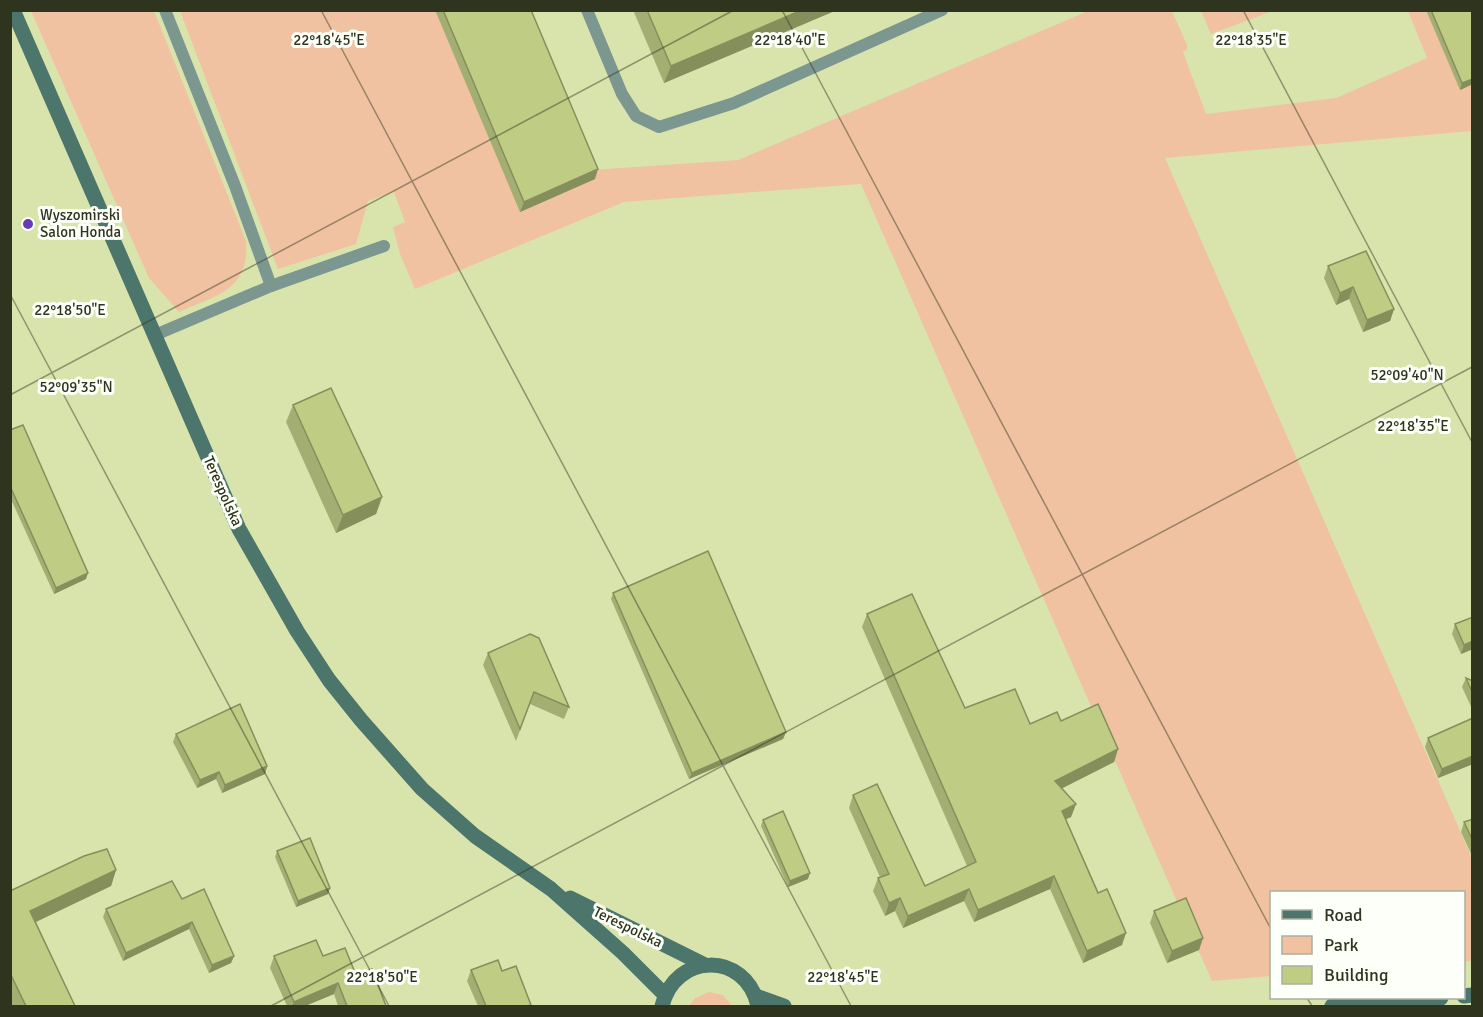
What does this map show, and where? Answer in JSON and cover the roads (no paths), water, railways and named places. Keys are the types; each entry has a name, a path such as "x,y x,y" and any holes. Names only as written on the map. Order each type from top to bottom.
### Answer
{"street":[{"name":"Terespolska","path":"13,10 239,529 297,631 329,680 422,789 475,836 551,889 623,953 663,1001"},
{"name":"Terespolska","path":"551,889 705,965 725,967 736,972 747,982 757,1001"},
{"path":"663,1001 678,976 705,965"},
{"path":"1332,1006 1427,999"},
{"path":"757,1001 784,1006"}],"lane":[{"path":"165,10 236,186 272,286"},
{"path":"587,10 622,94 636,116 659,127 734,103 942,10"},
{"path":"155,335 272,286 384,246"}],"place":[{"name":"Wyszomirski Salon Honda","path":"28,224"}]}
